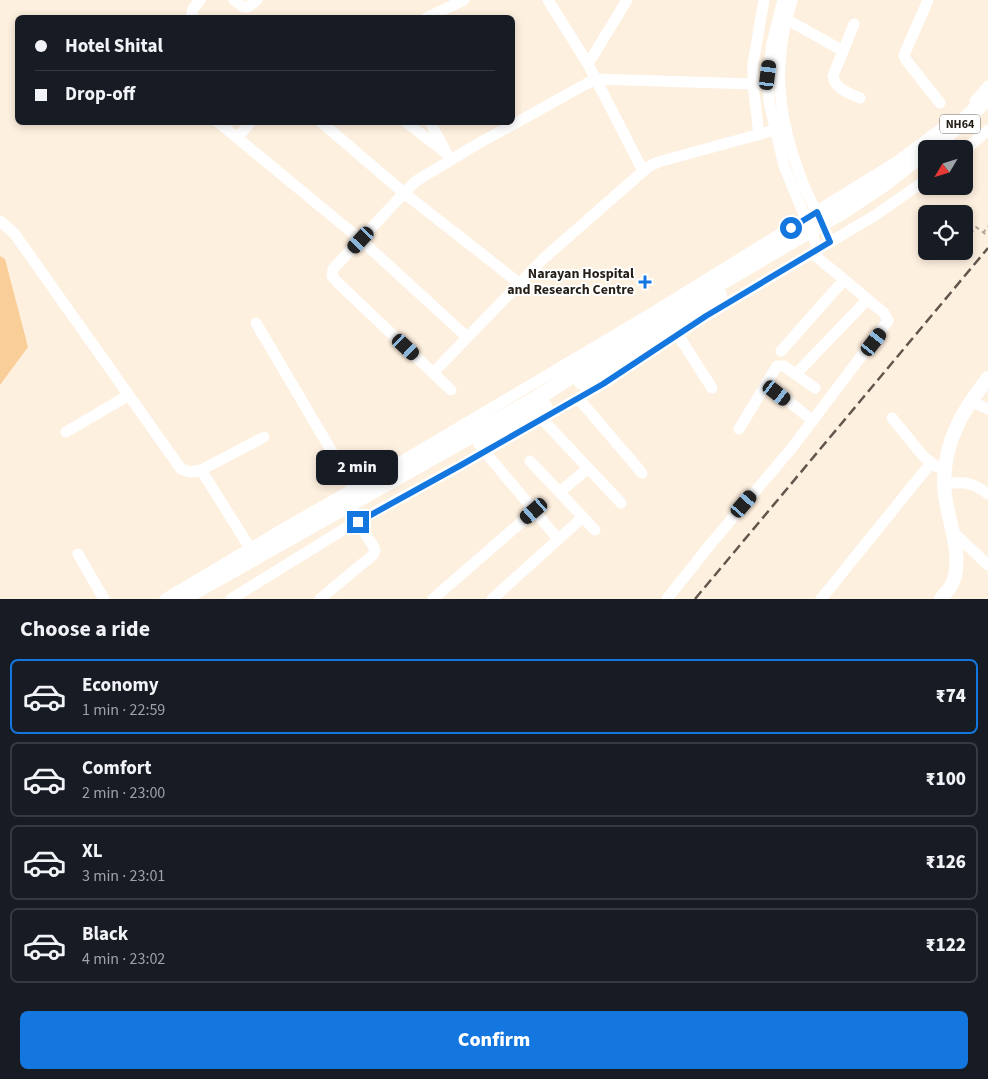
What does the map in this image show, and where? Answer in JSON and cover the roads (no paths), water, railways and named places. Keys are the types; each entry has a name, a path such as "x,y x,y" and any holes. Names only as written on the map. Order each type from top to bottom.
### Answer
{"highway":[{"name":"NH64","path":"940,140 966,119 988,97"},
{"name":"NH64","path":"956,140 988,110"},
{"path":"182,599 534,400 670,312 843,211 885,183 918,157"},
{"path":"203,599 296,544 523,420 742,281 870,206 918,171"}],"main road":[{"path":"941,599 953,584 956,563 944,478 951,435 970,400 988,378"}],"street":[{"path":"192,15 193,9 200,0"},
{"path":"234,0 243,7 248,7 257,0"},
{"path":"433,15 464,0"},
{"path":"548,0 588,64 643,171"},
{"path":"588,64 627,0"},
{"path":"759,135 753,64 764,0"},
{"path":"784,0 772,43 768,75 770,102 802,182 830,242"},
{"path":"667,599 791,449 888,321 886,316 844,280 815,251 806,218 784,166 778,72 780,46 792,0"},
{"path":"928,0 904,55 940,103"},
{"path":"786,19 843,51"},
{"path":"854,24 832,76 833,81 838,87 860,98"},
{"path":"515,119 596,79 754,84"},
{"path":"165,599 644,318 817,212 898,161 967,110 988,86"},
{"path":"222,125 361,240 467,337"},
{"path":"237,138 248,125"},
{"path":"325,125 404,193 519,283"},
{"path":"410,125 449,157"},
{"path":"432,125 449,157"},
{"path":"451,390 332,276 334,269 416,181 449,157 499,127"},
{"path":"433,373 543,259 643,171 658,162 781,129"},
{"name":"NH64","path":"973,143 988,130"},
{"path":"231,599 358,522 578,398 874,216 918,186"},
{"path":"0,221 14,233 181,469 190,472 201,470 264,436"},
{"path":"781,351 844,280"},
{"path":"796,374 867,300"},
{"path":"256,323 354,489"},
{"path":"678,335 712,388"},
{"path":"739,429 777,366 784,366 815,388"},
{"path":"766,383 813,421"},
{"path":"66,432 129,395"},
{"path":"578,398 642,473"},
{"path":"970,400 988,409"},
{"path":"892,418 914,447 944,478 978,486 988,494"},
{"path":"542,419 621,503"},
{"path":"485,452 558,539"},
{"path":"530,461 595,530"},
{"path":"821,599 931,463"},
{"path":"560,492 588,468"},
{"path":"201,470 250,548"},
{"path":"434,599 534,511"},
{"path":"492,599 582,516"},
{"path":"320,599 372,555 375,550 358,522"},
{"path":"953,532 988,565"},
{"path":"78,554 104,599"}],"railway":[{"path":"695,599 988,248"}],"place":[{"name":"Narayan Hospital and Research Centre","path":"645,282"}]}
